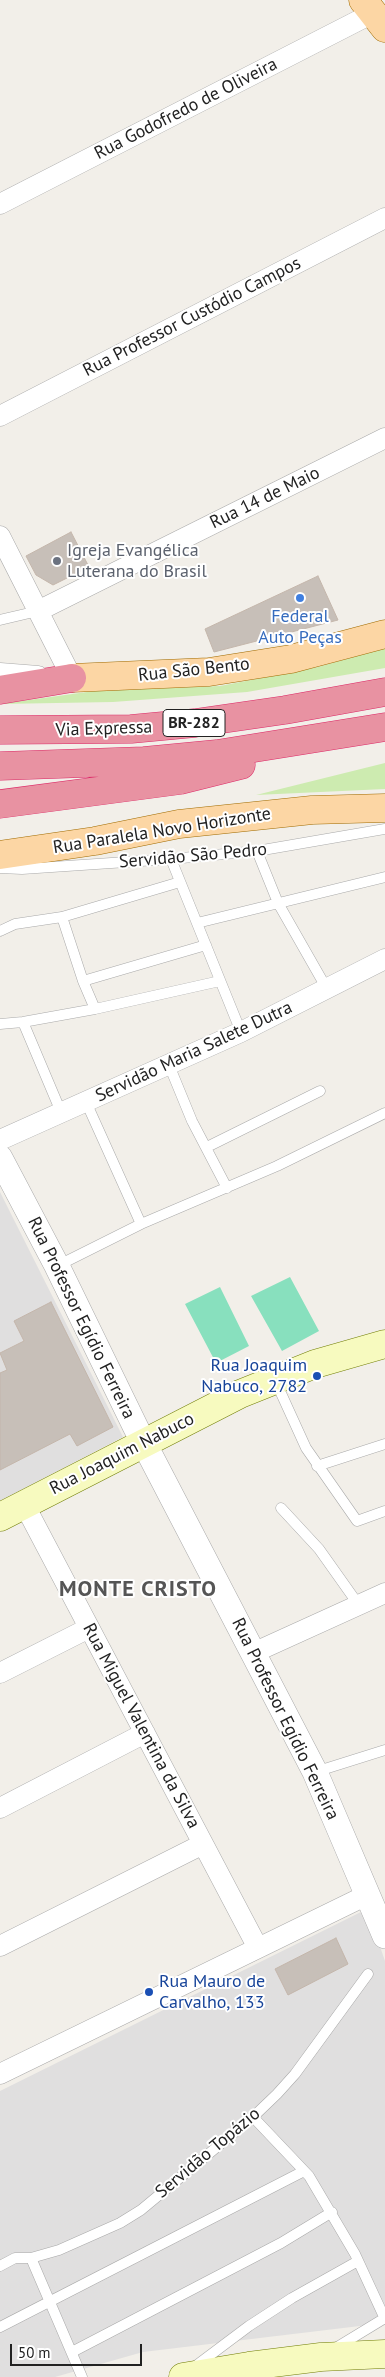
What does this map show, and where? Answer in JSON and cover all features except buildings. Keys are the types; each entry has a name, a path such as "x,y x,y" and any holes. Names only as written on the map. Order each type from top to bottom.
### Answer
{"highway":[{"path":"0,690 72,678"},
{"name":"Via Expressa","path":"0,730 131,729 195,723 285,710 385,692"},
{"name":"Via Expressa","path":"0,766 144,761 217,754 385,727"},
{"path":"0,804 181,780 247,764 308,740"}],"main road":[{"name":"Rua São Bento","path":"72,678 209,672 291,659 385,634"},
{"name":"Rua Paralela Novo Horizonte","path":"0,855 95,841 198,822 312,810 385,808"},
{"name":"Rua Joaquim Nabuco","path":"0,1517 143,1442 274,1379 315,1364 385,1344"},
{"path":"182,2377 321,2357 385,2354"}],"street":[{"name":"Rua Godofredo de Oliveira","path":"0,204 374,13"},
{"name":"Rua Professor Custódio Campos","path":"0,416 385,218"},
{"name":"Rua 14 de Maio","path":"38,611 385,438"},
{"path":"0,536 72,678"},
{"name":"Rua São Bento","path":"0,673 72,678"},
{"name":"Servidão Maria Salete Dutra","path":"0,1140 242,1032 385,959"},
{"name":"Rua Professor Egídio Ferreira","path":"0,1158 57,1266 143,1442 314,1772 379,1914"},
{"name":"Rua Miguel Valentina da Silva","path":"24,1504 258,1948"},
{"path":"253,1653 385,1593"},
{"path":"0,1673 89,1628"},
{"path":"0,1808 145,1733"},
{"path":"0,1946 203,1844"},
{"path":"0,2074 258,1948 379,1914"}],"lane":[{"path":"0,620 38,611"},
{"name":"Servidão São Pedro","path":"0,868 22,869 257,851 385,829"},
{"path":"257,851 278,903 327,989"},
{"path":"171,859 242,1032"},
{"path":"197,923 385,877"},
{"name":"Servidão São Pedro","path":"0,932 15,924 62,917 180,882"},
{"path":"62,917 83,981 96,1009"},
{"path":"83,981 206,944"},
{"path":"0,1024 23,1022 96,1009 220,981"},
{"path":"23,1022 61,1112"},
{"path":"169,1065 185,1104 227,1188"},
{"path":"207,1147 320,1091"},
{"path":"86,1102 141,1224"},
{"path":"57,1266 141,1224 227,1188 342,1136 385,1113"},
{"path":"274,1379 295,1428 317,1466 357,1522 385,1511"},
{"path":"317,1466 385,1444"},
{"path":"281,1508 319,1549 358,1604"},
{"path":"314,1772 385,1750"},
{"name":"Servidão Topázio","path":"0,2265 15,2258 31,2258 86,2239 134,2214 253,2117 295,2074 368,1974"},
{"path":"253,2117 304,2171 332,2212 358,2261 385,2319 321,2357"},
{"path":"0,2327 304,2171"},
{"path":"72,2352 281,2243 332,2212"},
{"path":"31,2258 82,2377"},
{"path":"182,2377 216,2349 256,2321 292,2298 358,2261"}],"shaded area":[{"path":"0,1192 123,1437 0,1501"},
{"path":"367,1909 385,1961 385,2323 143,2352 55,2377 0,2377 0,2091"}],"green space":[{"path":"385,648 385,668 247,692 113,702 0,704 94,691 220,686 318,667"},
{"path":"385,763 385,789 256,795"},
{"path":"290,1277 319,1331 282,1351 251,1296"},
{"path":"220,1287 249,1346 216,1363 185,1304"}],"place":[{"name":"Igreja Evangélica Luterana do Brasil","path":"57,561"},
{"name":"Federal Auto Peças","path":"300,598"},
{"name":"Rua Joaquim Nabuco, 2782","path":"317,1376"},
{"name":"Rua Mauro de Carvalho, 133","path":"149,1992"}],"district":[{"name":"MONTE CRISTO","path":"138,1590"}]}
